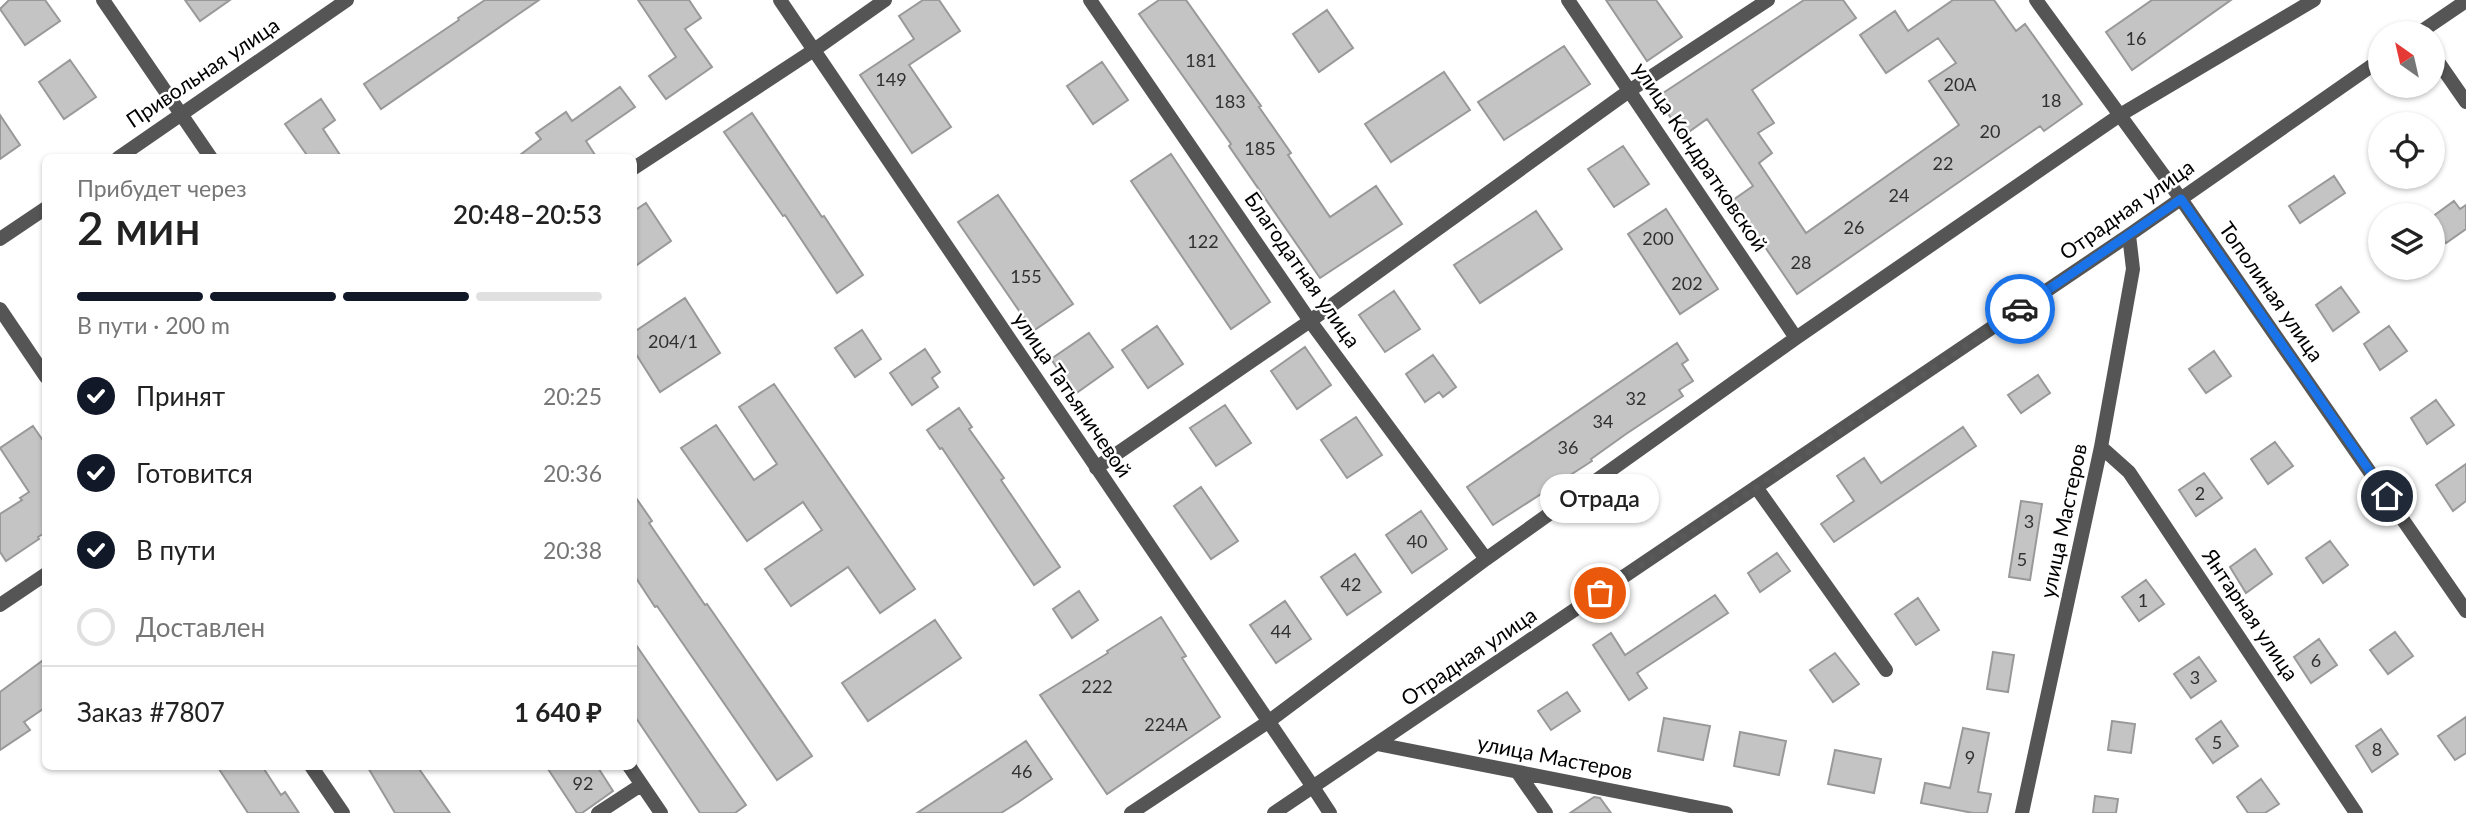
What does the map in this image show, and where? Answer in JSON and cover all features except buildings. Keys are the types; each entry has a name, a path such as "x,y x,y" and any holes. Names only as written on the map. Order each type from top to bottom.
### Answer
{"street":[{"path":"103,0 208,154"},
{"name":"Привольная улица","path":"124,154 347,0"},
{"name":"улица Татьяничевой","path":"780,0 1330,813"},
{"path":"637,165 814,50 885,0"},
{"name":"Благодатная улица","path":"1090,0 1310,321 1486,559"},
{"name":"улица Кондратковской","path":"1568,0 1796,338"},
{"path":"1097,468 1310,321 1629,91 1768,0"},
{"name":"Тополиная улица","path":"2036,0 2181,199 2466,611"},
{"path":"1131,813 1268,722 1486,559 1796,338 2120,115 2314,0"},
{"path":"2437,21 2466,1"},
{"name":"Отрадная улица","path":"1274,813 2129,235 2368,68"},
{"path":"2445,72 2466,102"},
{"path":"0,239 42,211"},
{"name":"улица Мастеров","path":"2021,813 2102,447 2133,269 2129,235"},
{"path":"0,309 42,371"},
{"name":"Янтарная улица","path":"2102,447 2129,472 2356,813"},
{"path":"1756,487 1886,670"},
{"path":"0,605 42,577"},
{"name":"улица Мастеров","path":"1377,744 1726,813"},
{"path":"314,770 343,813"},
{"path":"632,770 661,813"},
{"path":"1518,773 1546,813"},
{"path":"598,813 641,785"}],"way so far":[{"path":"1600,593 2020,309"}],"place":[{"name":"Отрада","path":"1600,593"}],"route":[{"path":"2020,309 2181,199 2387,496"}]}
